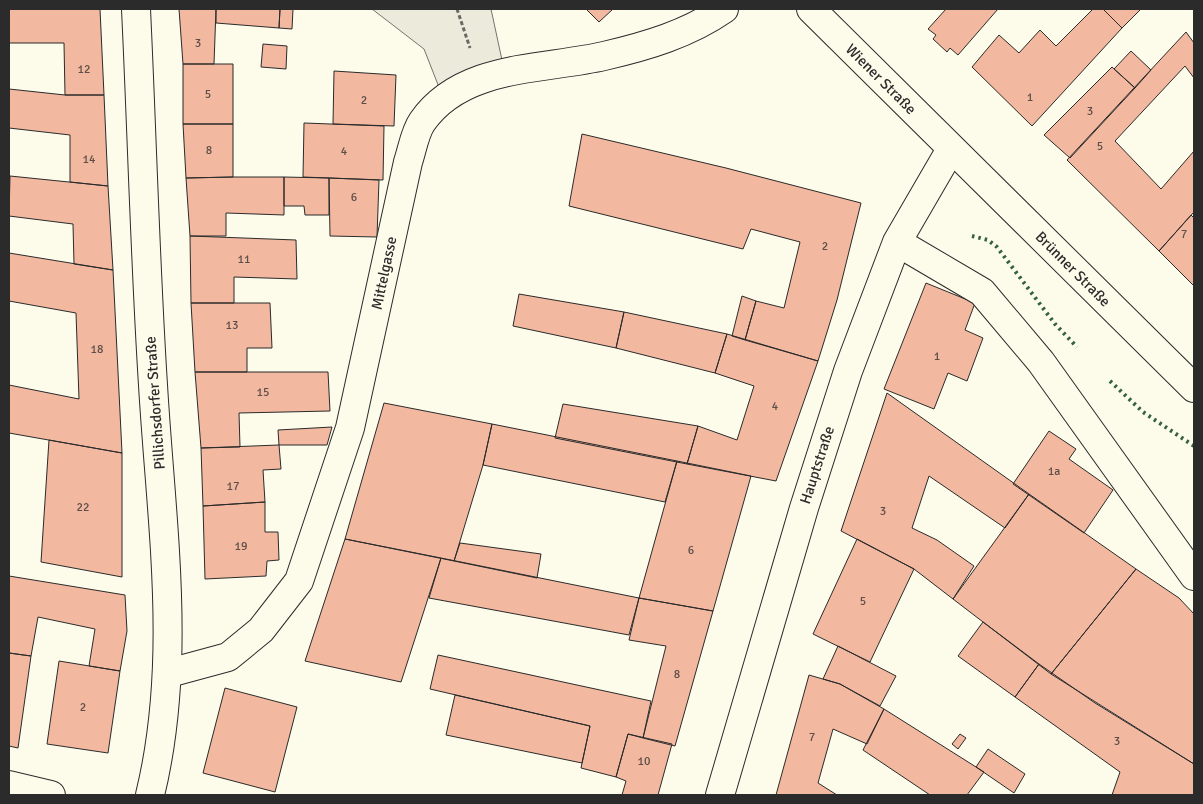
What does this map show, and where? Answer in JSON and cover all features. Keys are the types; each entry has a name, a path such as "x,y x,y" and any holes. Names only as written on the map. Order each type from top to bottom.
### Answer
{"street":[{"name":"Pillichsdorfer Straße","path":"136,9 153,385 166,574 169,673 156,794"},
{"name":"Mittelgasse","path":"169,673 228,657 261,630 299,581 350,428 408,162 422,123 444,100 480,80 533,66 603,56 668,39 704,23 724,9"},
{"name":"Wiener Straße","path":"811,9 951,149"},
{"name":"Hauptstraße","path":"720,795 806,499 848,371 896,242 951,149"},
{"name":"Brünner Straße","path":"951,149 1194,388"},
{"path":"896,242 982,292 1041,362 1194,576"},
{"path":"9,785 51,795"}],"path":[{"path":"457,9 480,80"}],"shaded area":[{"path":"372,9 491,9 505,74 444,100 424,49"}],"building":[{"path":"9,9 100,9 104,95 65,95 64,43 9,43"},
{"path":"179,9 216,9 214,64 183,64"},
{"path":"216,9 280,9 279,28 216,23"},
{"path":"280,9 293,9 292,29 279,28"},
{"path":"586,9 613,9 599,22"},
{"path":"946,9 998,9 958,55 950,48 947,52 933,39 936,35 928,29"},
{"path":"1093,9 1103,9 1122,28 1032,126 972,67 999,35 1019,53 1040,30 1056,46"},
{"path":"1103,9 1141,9 1122,28"},
{"path":"1186,32 1194,43 1194,78 1185,66 1115,141 1161,189 1194,151 1194,212 1159,251 1067,160"},
{"path":"263,44 287,46 286,69 261,67"},
{"path":"1131,51 1151,70 1135,88 1114,69"},
{"path":"183,64 233,64 233,124 183,124"},
{"path":"1112,67 1135,88 1070,158 1044,135"},
{"path":"334,71 396,75 394,126 333,124"},
{"path":"9,89 65,95 104,95 108,186 70,182 70,135 9,128"},
{"path":"304,123 384,126 383,180 303,177"},
{"path":"183,124 233,124 233,177 186,178"},
{"path":"582,134 726,168 861,203 837,300 818,361 745,340 756,301 784,308 800,242 751,229 743,249 569,206"},
{"path":"10,176 108,186 113,270 74,264 73,224 9,216"},
{"path":"284,177 284,215 226,213 226,236 190,236 186,178"},
{"path":"284,177 329,178 329,215 305,215 304,206 284,206"},
{"path":"329,178 379,180 377,237 330,236"},
{"path":"1191,215 1194,218 1194,286 1159,251"},
{"path":"190,236 296,240 297,279 234,277 234,303 191,303"},
{"path":"9,253 113,270 122,453 9,433 9,385 79,399 76,313 9,301"},
{"path":"926,283 975,303 965,330 983,338 967,381 948,373 934,409 884,389"},
{"path":"519,294 624,312 616,348 513,326"},
{"path":"742,296 756,301 745,340 732,336"},
{"path":"191,303 270,303 272,348 247,348 247,372 195,372"},
{"path":"624,312 727,334 715,373 616,348"},
{"path":"727,334 818,361 776,481 687,464 698,426 737,440 754,386 715,373"},
{"path":"195,372 328,372 330,411 239,413 240,447 201,448"},
{"path":"887,393 1029,494 1005,528 929,476 912,528 937,540 974,566 953,599 914,569 841,531"},
{"path":"384,403 492,424 483,465 454,561 345,539"},
{"path":"563,404 698,426 687,464 555,438"},
{"path":"492,424 677,461 665,502 483,465"},
{"path":"332,427 327,445 279,445 278,430"},
{"path":"1049,431 1076,449 1069,459 1113,490 1084,533 1013,484"},
{"path":"49,440 122,453 122,577 41,562"},
{"path":"279,445 281,469 263,470 265,502 203,506 201,448"},
{"path":"677,461 751,476 713,611 639,598"},
{"path":"1029,494 1136,569 1051,674 953,599"},
{"path":"265,502 265,532 278,532 279,560 267,561 266,576 205,579 203,506"},
{"path":"345,539 441,558 401,682 305,661"},
{"path":"857,539 914,569 870,662 813,634"},
{"path":"460,543 541,554 537,578 454,561"},
{"path":"441,558 639,598 629,635 429,598"},
{"path":"1136,569 1179,598 1194,614 1194,764 1051,674"},
{"path":"9,576 125,595 127,631 120,671 89,666 95,629 38,617 31,656 9,653"},
{"path":"639,598 713,611 675,746 643,738 666,646 629,640"},
{"path":"983,622 1039,664 1015,697 958,656"},
{"path":"838,646 896,676 880,706 840,684 823,679"},
{"path":"9,653 31,656 18,748 9,746"},
{"path":"438,655 651,701 643,738 628,734 616,777 581,768 590,726 430,689"},
{"path":"59,661 120,671 108,753 47,744"},
{"path":"1039,664 1095,703 1194,764 1194,795 1112,795 1120,772 1015,697"},
{"path":"809,675 840,684 884,709 867,744 833,729 818,783 837,795 776,795"},
{"path":"225,688 297,707 275,792 203,773"},
{"path":"455,695 590,726 582,763 446,735"},
{"path":"884,709 984,772 967,795 930,795 863,750"},
{"path":"628,734 672,744 658,795 622,795 626,781 616,777"},
{"path":"960,734 966,738 958,749 952,744"},
{"path":"988,749 1025,774 1014,793 976,767"}],"hedge":[{"path":"972,236 988,240 997,247 1055,324 1077,347"},
{"path":"1110,381 1143,412 1194,446"}]}
